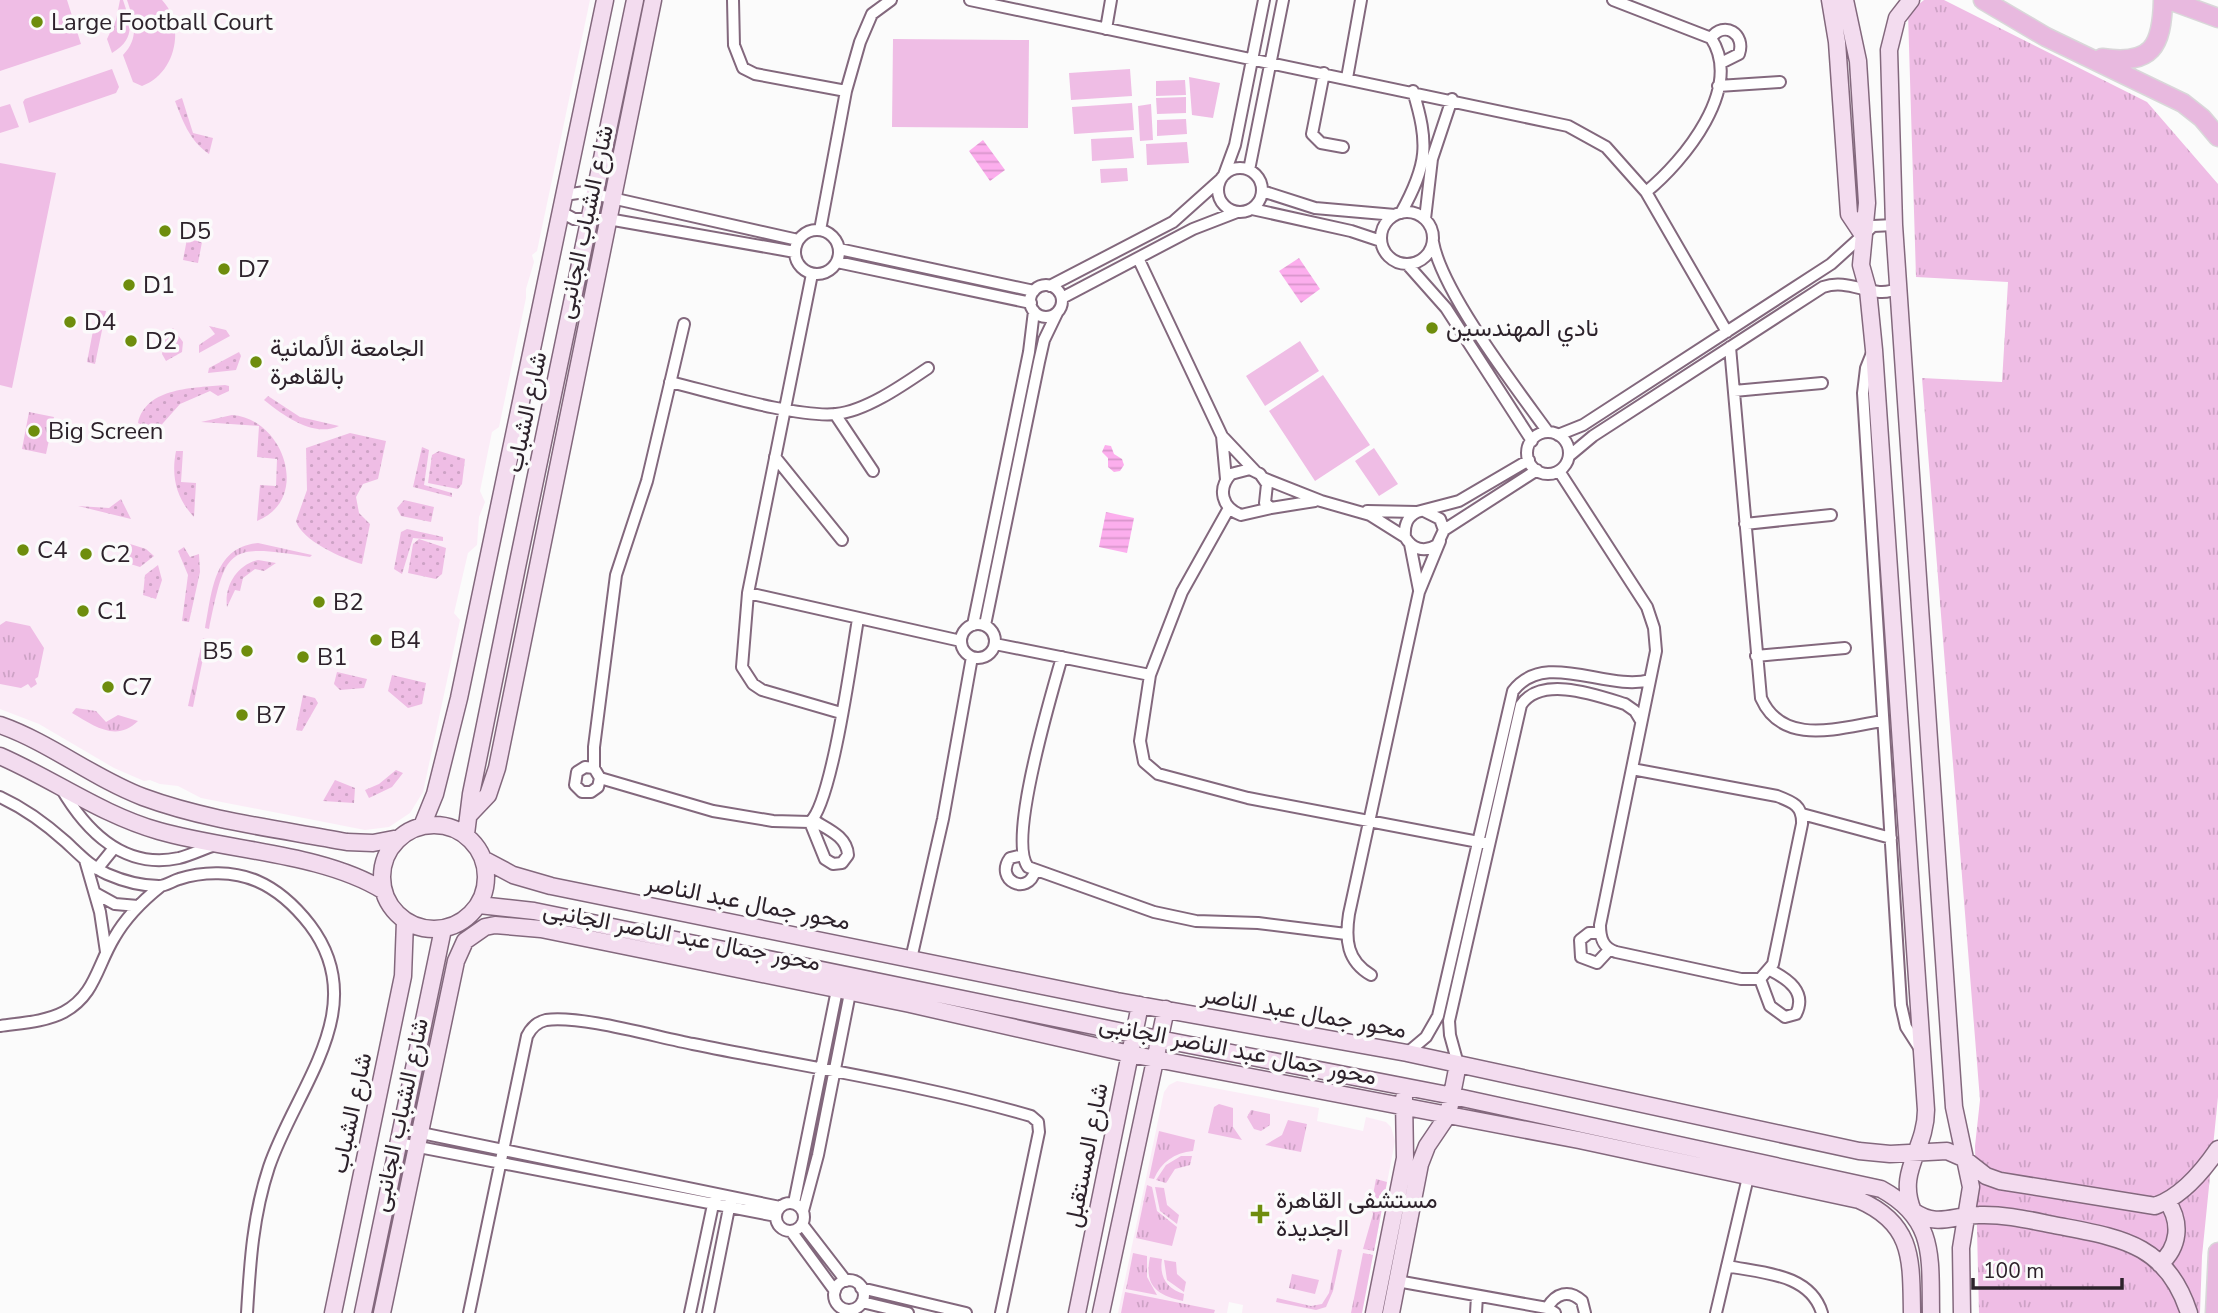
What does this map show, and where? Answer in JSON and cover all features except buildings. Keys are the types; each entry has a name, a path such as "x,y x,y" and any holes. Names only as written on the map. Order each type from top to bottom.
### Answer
{"main road":[{"name":"شارع الشباب","path":"422,826 435,794 459,698 605,0"},
{"name":"شارع الشباب","path":"466,834 635,0"},
{"name":"شارع الشباب الجانبى","path":"468,814 488,795 497,768 653,0"},
{"path":"1830,0 1844,10 1858,61 1867,213 1861,265 1868,290 1874,350 1926,1122 1918,1152 1907,1174 1906,1186 1913,1211 1926,1240 1930,1259 1931,1313"},
{"path":"1911,0 1896,18 1889,50 1894,225 1954,1107 1971,1187 1961,1248 1962,1313"},
{"path":"1983,0 2034,31 2183,103 2202,118 2218,136"},
{"path":"2088,56 2122,61 2137,58 2149,51 2162,28 2163,0"},
{"path":"2169,0 2218,18"},
{"path":"0,725 51,746 142,796 194,812 347,842 373,843 398,838 422,826 445,825 466,834 485,860 487,876 479,905 469,917 443,929 417,927 405,921 389,903 384,891 384,863 398,838"},
{"path":"0,756 156,831 343,871 384,891"},
{"name":"محور جمال عبد الناصر","path":"485,860 513,874 551,886 1140,1005 1407,1053 1859,1151 1890,1154 1939,1149 1963,1158"},
{"name":"محور جمال عبد الناصر","path":"479,905 534,911 1133,1034 1453,1096 1881,1189 1913,1211"},
{"name":"شارع الشباب","path":"332,1313 403,976 405,921"},
{"name":"محور جمال عبد الناصر الجانبى","path":"474,933 495,925 541,929 844,991 1130,1054 1448,1115 1859,1200 1891,1218 1908,1248 1912,1313"},
{"path":"363,1313 443,929"},
{"name":"شارع الشباب الجانبى","path":"382,1313 456,961 466,941 474,933"},
{"name":"شارع المستقبل","path":"1077,1313 1140,1005"},
{"name":"شارع المستقبل","path":"1101,1313 1166,1009"},
{"path":"1391,1313 1420,1164 1427,1146 1448,1115 1458,1064"},
{"path":"1374,1313 1405,1158 1404,1086"},
{"path":"1963,1158 1986,1176 2014,1185 2147,1206 2167,1201 2200,1173 2218,1149"},
{"path":"2160,1264 2172,1251 2177,1234 2175,1217 2167,1201"},
{"path":"1913,1211 1935,1222 1967,1216 2011,1217 2121,1238 2144,1250 2160,1264 2178,1287 2189,1313"},
{"path":"2215,1313 2218,1252"}],"street":[{"path":"733,0 734,45 743,68 755,74 846,91"},
{"path":"820,230 846,91 867,21 891,0"},
{"path":"970,0 1452,99 1568,126 1606,147 1646,192 1727,331"},
{"path":"1106,29 1111,0"},
{"path":"1237,212 1227,208 1220,200 1218,190 1235,145 1264,0"},
{"path":"1249,170 1283,0"},
{"path":"1347,78 1361,0"},
{"path":"1613,0 1711,38 1721,63 1718,86 1693,146 1674,169 1646,192"},
{"path":"1711,38 1720,30 1726,29 1738,35 1741,41 1739,54 1721,63"},
{"path":"1324,73 1312,134 1321,143 1343,147"},
{"path":"1718,86 1780,82"},
{"path":"1413,91 1426,136 1426,152 1415,188 1398,214 1386,223 1381,241 1390,258 1407,264 1446,308 1532,441 1529,460 1537,470 1546,474 1559,471 1569,456 1585,442 1818,290 1836,283 1851,284 1880,293 1899,288"},
{"path":"1425,219 1432,159 1452,99"},
{"path":"839,248 1034,291 1050,286 1173,222 1223,177 1238,169 1249,170 1260,181 1262,191 1252,209"},
{"path":"564,195 580,191 798,240"},
{"path":"1262,191 1326,210 1414,213 1425,219 1432,229 1433,242 1447,281 1515,387 1553,433 1565,441 1569,456"},
{"path":"985,625 1038,362 1062,298 1193,229 1252,209 1351,231 1381,241"},
{"path":"561,212 575,219 608,219 795,252"},
{"path":"1532,441 1575,429 1831,264 1873,226 1894,225"},
{"path":"820,230 832,236 839,248 837,262 827,272 812,274 800,267 795,252 798,240 805,233 820,230"},
{"path":"1407,264 1424,258 1433,242"},
{"path":"1138,258 1222,436 1260,475 1268,490 1265,503 1271,508"},
{"path":"837,262 1032,307 1045,317 1057,313"},
{"path":"1831,264 1838,273 1836,283"},
{"path":"812,274 748,593 741,657 744,675 758,688 841,713"},
{"path":"1050,286 1058,290 1062,298"},
{"path":"973,625 1029,352 1034,291"},
{"path":"684,324 648,481 621,555 611,597 597,773 724,813 773,821 812,821 830,775 858,619"},
{"path":"1730,347 1761,698 1769,712 1785,726 1806,732 1884,722"},
{"path":"1874,350 1866,368 1863,393 1902,1013 1910,1037 1922,1053"},
{"path":"670,382 786,408 835,415 865,404 928,368"},
{"path":"1734,391 1822,383"},
{"path":"835,415 873,471"},
{"path":"1575,429 1578,438 1585,442"},
{"path":"1222,436 1226,479 1222,494 1228,508 1248,515 1292,502 1321,501"},
{"path":"775,457 842,540"},
{"path":"1226,479 1243,469 1321,501 1357,510 1420,511 1466,498 1529,460"},
{"path":"1357,510 1426,550 1537,470"},
{"path":"1559,471 1647,607 1654,628 1656,651 1641,721 1600,933 1609,950 1741,979 1760,979 1770,970 1802,814 1799,807 1777,796 1632,769"},
{"path":"1228,508 1182,592 1150,675 1140,750 1144,762 1153,772 1248,798 1483,843"},
{"path":"1371,975 1359,967 1350,955 1346,934 1419,592 1442,536 1440,519 1420,511"},
{"path":"1419,592 1405,525 1420,511"},
{"path":"1745,524 1831,515"},
{"path":"748,593 961,641"},
{"path":"973,625 985,625 992,631 995,643 987,656 972,657 962,648 965,629 973,625"},
{"path":"995,643 1150,675"},
{"path":"1756,656 1845,648"},
{"path":"911,959 943,819 972,657"},
{"path":"1062,657 1027,796 1023,855 1026,865 1035,871 1069,880 1132,906 1196,921 1258,923 1346,934"},
{"path":"1458,1064 1450,1035 1450,1021 1508,705 1518,685 1530,676 1544,672 1628,684 1650,680"},
{"path":"1407,1053 1426,1037 1438,1016 1519,710 1528,695 1550,688 1619,702 1635,711 1641,721"},
{"path":"59,786 87,827 114,848 141,859 180,858 215,845"},
{"path":"0,797 48,826 97,869 137,883 161,886"},
{"path":"1802,814 1891,838"},
{"path":"97,869 114,848"},
{"path":"1023,855 1016,855 1006,863 1006,877 1010,882 1023,885 1034,877 1035,871"},
{"path":"137,883 141,859"},
{"path":"85,860 95,893 106,952"},
{"path":"0,1026 61,1014 74,1006 95,982 106,952 138,906 161,886 179,878 208,874 238,876 257,881 290,903 303,918 324,949 332,976 335,1004 324,1048 288,1118 260,1195 253,1225 247,1313"},
{"path":"95,893 115,904 138,906"},
{"path":"1600,933 1589,933 1580,940 1581,957 1597,963 1609,950"},
{"path":"1760,979 1774,1011 1785,1017 1796,1014 1800,1003 1796,990 1790,982 1770,970"},
{"path":"847,974 829,1072 799,1207 802,1224 846,1281 855,1282 861,1288 966,1313"},
{"path":"469,1313 527,1036 542,1021 607,1027 991,1104 1031,1116 1038,1122 1039,1132 1001,1313"},
{"path":"400,1136 500,1164 778,1212 799,1207"},
{"path":"417,1140 503,1150 714,1199"},
{"path":"1716,1313 1752,1160"},
{"path":"691,1313 714,1199"},
{"path":"708,1313 730,1202"},
{"path":"778,1212 780,1227 791,1231 835,1302 848,1311 862,1302 908,1313"},
{"path":"791,1231 802,1224"},
{"path":"1727,1266 1797,1282 1811,1292 1822,1313"},
{"path":"1397,1280 1551,1310 1559,1294 1568,1293 1582,1301 1585,1313"},
{"path":"835,1302 846,1281"},
{"path":"861,1288 862,1302"},
{"path":"1476,1313 1478,1296"}],"shaded area":[{"name":"الجامعة الألمانية بالقاهرة","path":"0,0 590,0 537,251 532,255 534,262 526,289 499,427 492,432 480,491 485,502 479,517 477,545 468,553 454,613 460,620 423,792 410,813 389,827 365,830 201,798 178,786 144,781 114,768 39,724 0,709"},
{"path":"983,140 1005,170 990,181 969,151"},
{"path":"1299,258 1320,289 1301,303 1279,271"},
{"path":"1105,445 1111,446 1114,454 1122,459 1124,465 1120,471 1114,472 1108,467 1108,458 1102,452"},
{"path":"1106,512 1134,518 1127,553 1099,547"},
{"name":"مستشفى القاهرة الجديدة","path":"1177,1081 1319,1108 1317,1121 1363,1131 1366,1117 1386,1122 1391,1127 1395,1141 1362,1313 1242,1313 1243,1305 1229,1302 1227,1313 1118,1313 1164,1092 1169,1085"}],"green space":[{"name":"Large Football Court","path":"0,0 67,0 81,44 0,71"},
{"path":"120,0 123,0 126,9 130,30 125,42 112,53 107,39 116,20"},
{"path":"127,0 162,0 174,22 174,48 170,60 154,80 142,86 133,82 123,55 134,35"},
{"path":"1924,0 1944,0 2147,102 2218,184 2218,1097 2202,1256 2200,1313 1979,1313 1975,1146 1980,1100 1922,378 2002,382 2008,282 1916,277 1908,13"},
{"path":"893,39 1029,40 1028,128 892,127"},
{"path":"112,69 119,87 116,93 29,123 23,102 25,99"},
{"path":"1130,69 1132,96 1071,100 1069,73"},
{"path":"1189,77 1220,83 1213,118 1192,115"},
{"path":"1185,80 1186,95 1156,96 1156,81"},
{"path":"1186,97 1186,113 1157,114 1156,98"},
{"path":"182,98 193,133 213,138 209,154 192,137 184,124 175,101"},
{"path":"1132,103 1134,130 1074,134 1072,107"},
{"path":"10,104 19,127 0,133 0,107"},
{"path":"1151,104 1153,140 1140,141 1138,106"},
{"path":"1186,119 1187,134 1157,136 1157,120"},
{"path":"1132,137 1134,158 1092,161 1091,139"},
{"path":"1187,142 1189,163 1147,165 1146,144"},
{"path":"0,163 56,173 12,388 0,385"},
{"path":"1127,168 1128,181 1101,183 1100,169"},
{"path":"187,239 202,242 198,263 183,260"},
{"path":"97,310 106,311 95,364 87,362"},
{"path":"209,326 226,330 230,336 199,353 199,345 215,334"},
{"path":"173,328 183,342 182,352 166,361 162,354 166,336"},
{"path":"1300,341 1319,371 1265,406 1246,376"},
{"path":"239,352 241,356 236,370 208,373 209,368"},
{"path":"1323,375 1370,445 1315,481 1269,411"},
{"path":"229,386 229,391 218,396 210,391 180,404 156,431 138,423 143,411 161,396 186,389"},
{"path":"268,396 300,417 339,426 319,429 299,423 264,400"},
{"path":"29,412 54,417 46,454 22,449"},
{"path":"232,415 250,420 259,426 201,422"},
{"path":"259,426 277,444 287,479 283,496 274,510 257,521 260,485 276,486 277,459 257,457"},
{"path":"350,433 386,441 378,479 363,484 356,497 359,513 370,524 362,564 314,542 299,528 296,521 307,490 306,448"},
{"path":"422,447 429,450 424,485 452,493 452,497 413,487"},
{"path":"1374,448 1398,484 1379,496 1355,461"},
{"path":"176,451 183,451 181,482 196,483 194,517 176,486"},
{"path":"439,451 465,459 462,484 458,489 428,483 432,455"},
{"path":"121,499 131,519 78,506 109,508"},
{"path":"404,500 434,507 431,522 401,516 397,508"},
{"path":"407,529 443,537 443,541 413,538 402,574 394,569 401,532"},
{"path":"419,539 446,548 442,574 436,579 408,573 413,544"},
{"path":"127,543 146,549 154,556 140,567 124,562"},
{"path":"258,543 312,555 310,557 261,551 246,552 234,557 220,582 209,629 205,628 213,587 223,562 243,546"},
{"path":"184,547 190,557 199,554 200,572 189,622 182,621 188,575 178,551"},
{"path":"258,560 276,563 264,571 255,569 243,578 240,591 235,590 227,607 233,578 244,566"},
{"path":"158,565 162,580 156,599 143,595 145,575"},
{"path":"6,621 30,626 44,648 38,677 35,679 37,684 31,688 28,684 21,688 0,684 0,625"},
{"path":"203,638 207,639 193,707 188,706"},
{"path":"337,672 367,679 364,688 340,690 334,684"},
{"path":"392,675 426,683 422,704 408,708 388,691"},
{"path":"303,695 315,698 318,703 302,731 296,730"},
{"path":"76,708 96,711 106,722 118,715 138,721 121,731 105,730 72,713"},
{"path":"396,770 403,773 392,787 369,798 365,790 379,784"},
{"path":"335,780 355,788 354,803 323,801"},
{"path":"1219,1104 1233,1108 1233,1127 1242,1140 1208,1133 1214,1107"},
{"path":"1251,1110 1270,1114 1270,1125 1261,1131 1254,1129 1247,1117"},
{"path":"1288,1120 1307,1124 1301,1152 1265,1145 1282,1135"},
{"path":"1159,1131 1195,1140 1193,1151 1169,1159 1154,1179 1149,1178"},
{"path":"1181,1156 1192,1156 1190,1165 1175,1169 1166,1183 1156,1180 1166,1165"},
{"path":"1376,1179 1387,1182 1374,1251 1363,1249 1373,1214 1371,1206"},
{"path":"1147,1185 1152,1187 1157,1211 1177,1227 1172,1246 1136,1238"},
{"path":"1155,1187 1164,1188 1167,1205 1179,1215 1177,1224 1160,1211"},
{"path":"1338,1249 1342,1250 1333,1291 1326,1307 1316,1310 1276,1302 1277,1298 1311,1306 1322,1304 1329,1293"},
{"path":"1133,1253 1147,1256 1147,1277 1157,1295 1126,1289"},
{"path":"1363,1253 1373,1255 1362,1313 1351,1313"},
{"path":"1150,1257 1162,1259 1163,1277 1173,1289 1184,1294 1183,1301 1166,1296 1154,1288 1149,1275"},
{"path":"1164,1260 1176,1262 1177,1274 1186,1282 1184,1292 1167,1280"},
{"path":"1292,1274 1319,1280 1315,1294 1289,1288"},
{"path":"1125,1292 1215,1310 1214,1313 1121,1313"}],"place":[{"name":"Large Football Court","path":"37,22"},
{"name":"D5","path":"165,231"},
{"name":"D7","path":"224,269"},
{"name":"D1","path":"129,285"},
{"name":"D4","path":"70,322"},
{"name":"نادي المهندسين","path":"1432,328"},
{"name":"D2","path":"131,341"},
{"name":"الجامعة الألمانية بالقاهرة","path":"256,362"},
{"name":"Big Screen","path":"34,431"},
{"name":"C4","path":"23,550"},
{"name":"C2","path":"86,554"},
{"name":"B2","path":"319,602"},
{"name":"C1","path":"83,611"},
{"name":"B4","path":"376,640"},
{"name":"B5","path":"247,651"},
{"name":"B1","path":"303,657"},
{"name":"C7","path":"108,687"},
{"name":"B7","path":"242,715"},
{"name":"مستشفى القاهرة الجديدة","path":"1260,1214"}]}
